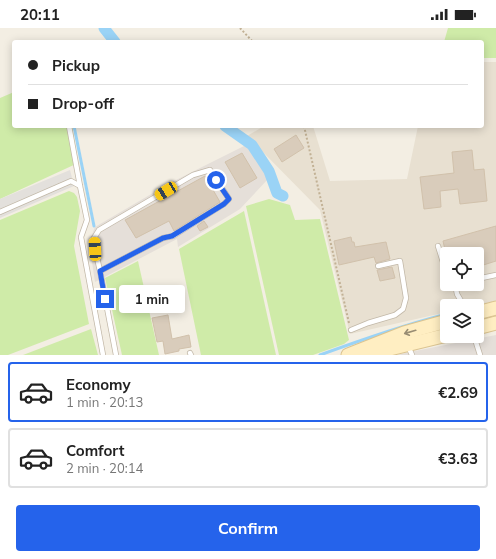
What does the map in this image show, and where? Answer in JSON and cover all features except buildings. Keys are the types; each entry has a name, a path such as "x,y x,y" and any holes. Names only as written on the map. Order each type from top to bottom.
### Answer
{"main road":[{"path":"484,311 496,308"},
{"path":"348,355 404,333 440,323"},
{"path":"484,326 496,323"},
{"path":"365,355 410,350 440,338"}],"lane":[{"path":"69,128 87,220 81,236 103,355"},
{"path":"100,271 163,238 172,236 224,204 229,199 210,170 193,175 99,230 94,238 95,249 116,355"},
{"path":"0,212 71,181 80,186"},
{"path":"438,246 440,252"},
{"path":"351,330 368,323 395,316 403,309 406,298 400,261 378,266"},
{"path":"484,278 496,275"},
{"path":"476,343 480,355"}],"path":[{"path":"240,28 251,40"},
{"path":"304,128 351,330"}],"shaded area":[{"path":"484,62 496,62 496,301 484,304 484,299 440,299 440,314 350,334 320,210 247,136 261,128 314,128 330,181 407,179 418,128 484,128"},
{"path":"246,145 269,178 240,209 178,247 177,239 95,282 89,242 95,227 170,183"},
{"path":"70,170 74,186 0,218 0,199"},
{"path":"496,335 496,355 398,355 456,343 484,343 484,337"}],"green space":[{"path":"448,28 496,28 496,58 484,58 484,40 445,40"},
{"path":"12,93 12,128 72,128 78,163 0,199 0,98"},
{"path":"69,191 74,193 77,197 80,211 74,246 89,324 8,355 0,355 0,220"},
{"path":"269,199 290,205 295,220 320,219 349,340 344,344 313,355 279,355 246,206"},
{"path":"244,211 276,355 201,355 179,249"},
{"path":"138,261 159,355 122,355 105,278"},
{"path":"91,329 98,355 23,355"}],"waterway":[{"path":"104,28 113,40"},
{"path":"74,128 94,226"},
{"path":"228,128 252,145 269,171 277,193 283,196"},
{"path":"320,355 440,316"}],"route":[{"path":"105,299 100,271 163,238 172,236 204,218 224,204 229,199 216,180"}]}
